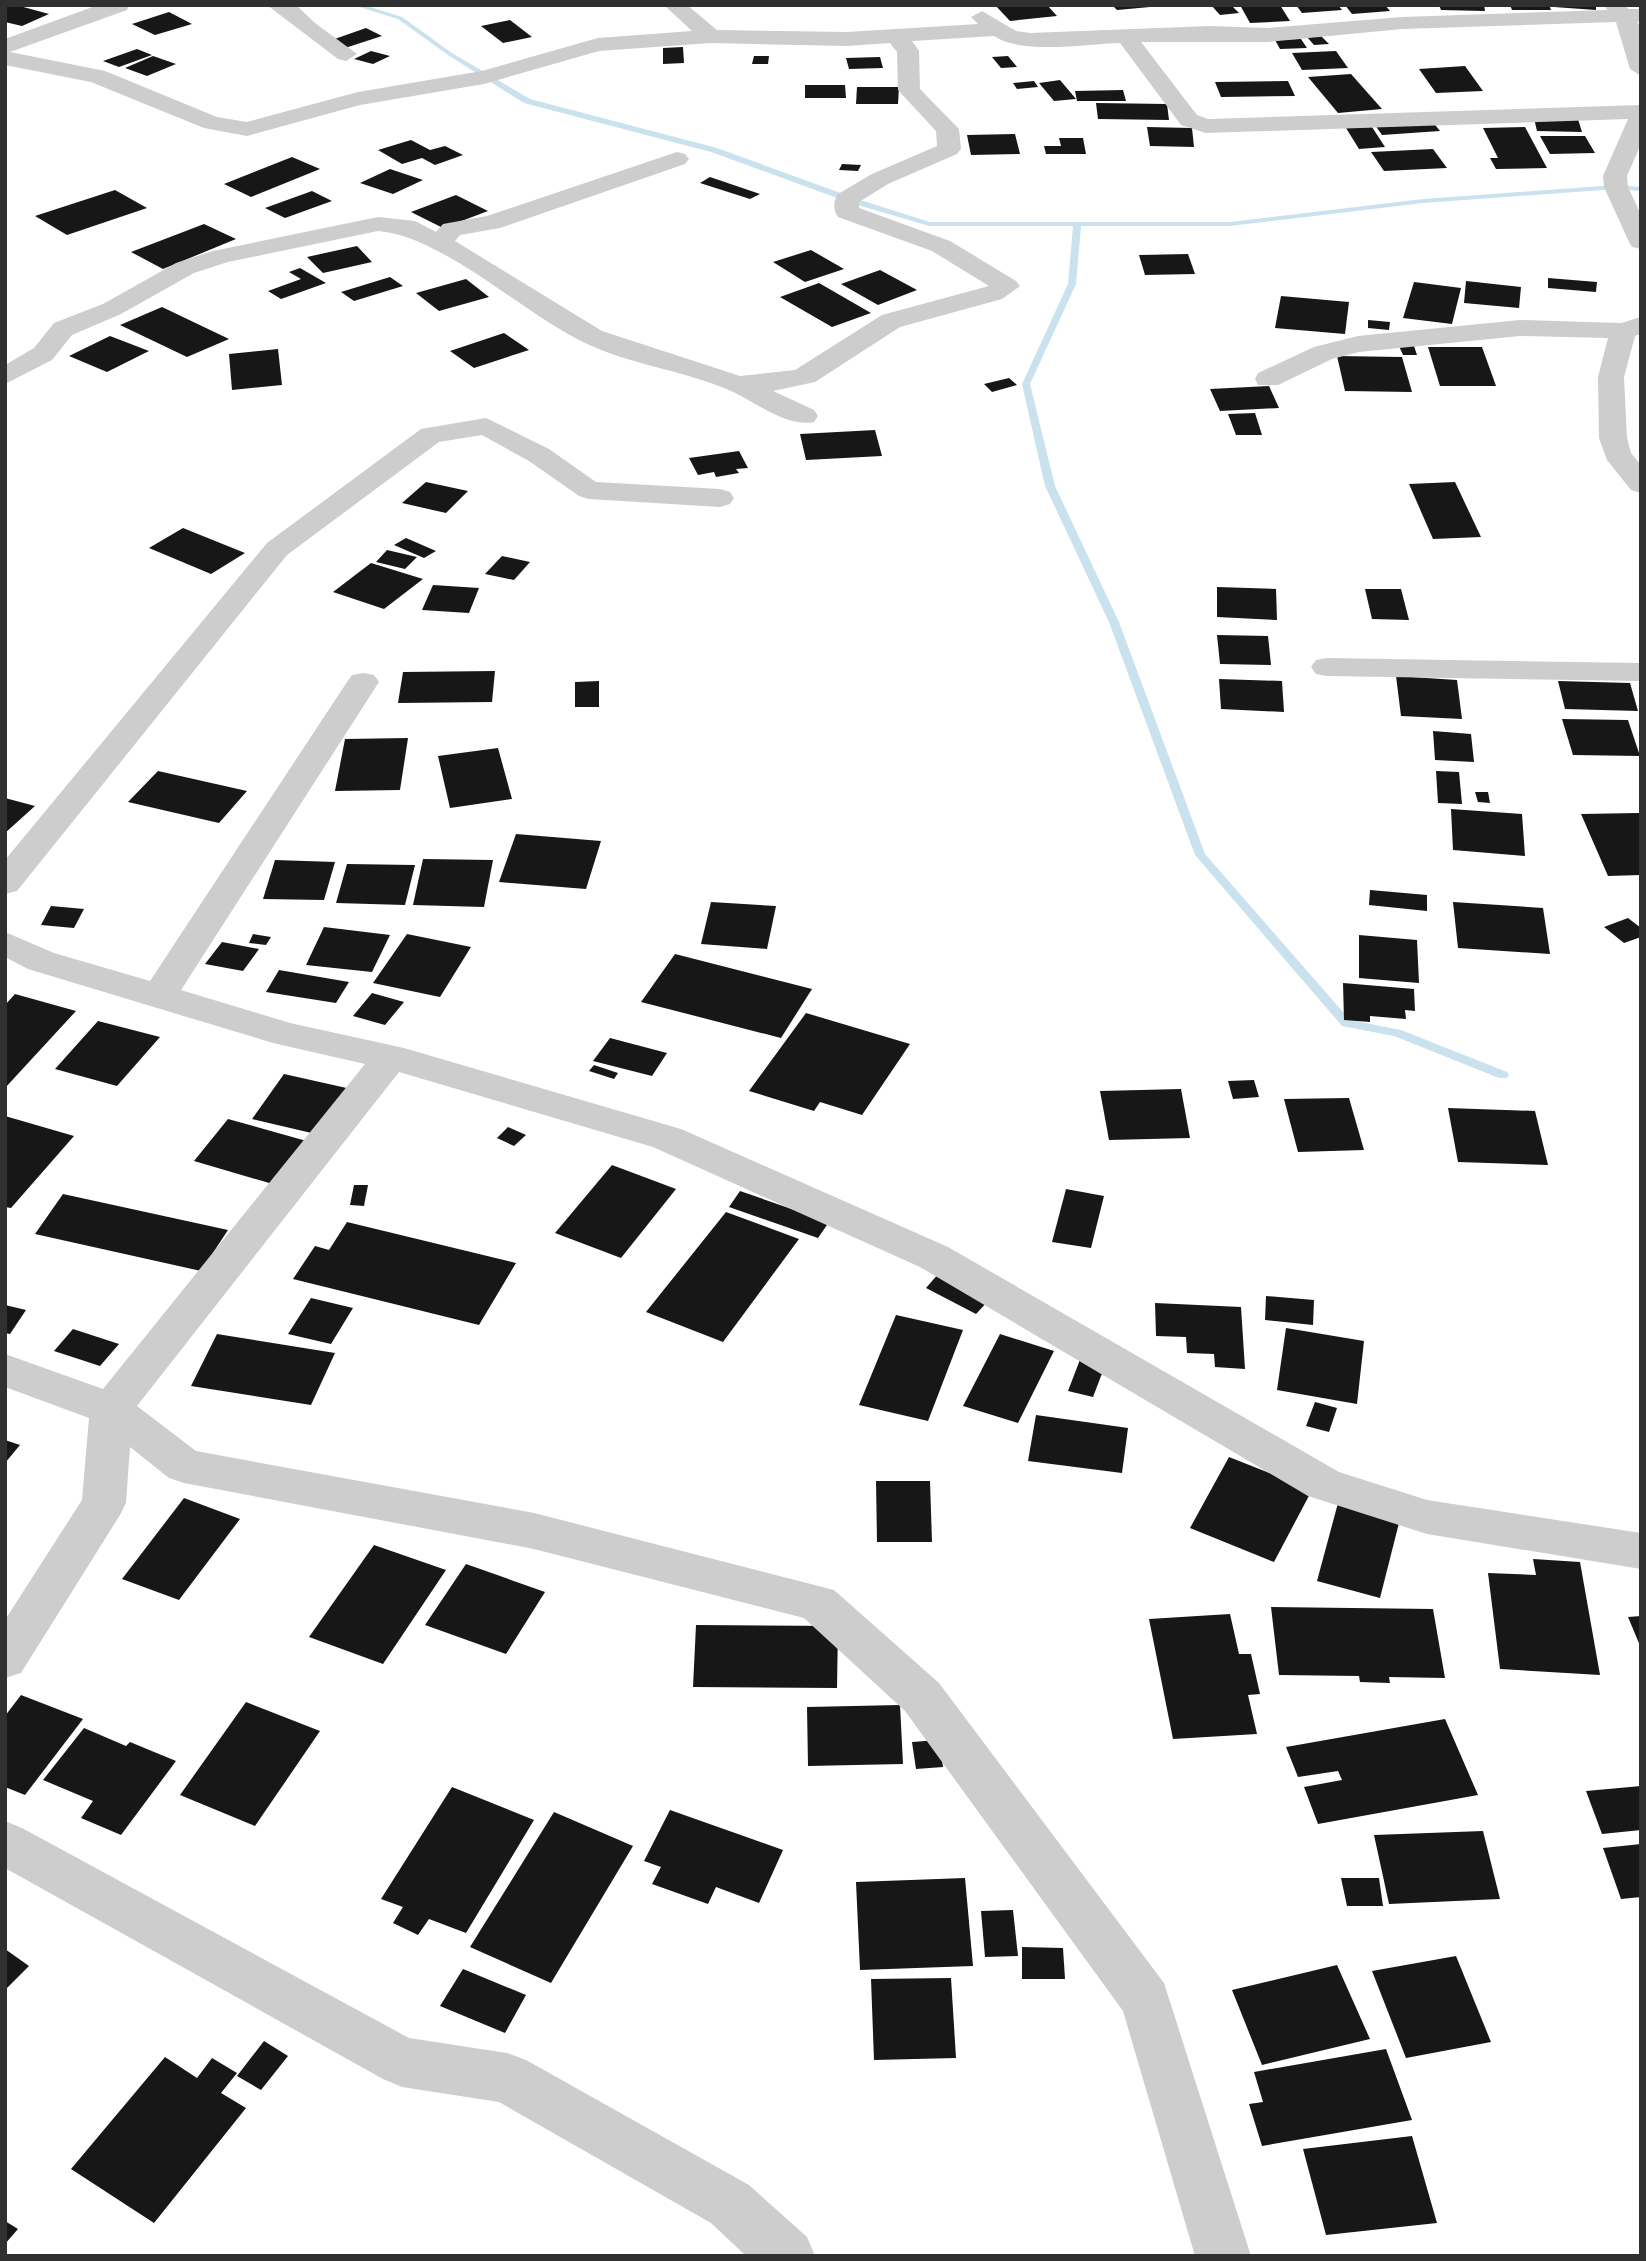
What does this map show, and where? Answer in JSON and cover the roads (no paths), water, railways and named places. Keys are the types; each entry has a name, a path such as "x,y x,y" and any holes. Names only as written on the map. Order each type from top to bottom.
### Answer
{"street":[{"path":"5,47 119,5"},
{"path":"277,5 288,9 307,28 346,54"},
{"path":"674,5 711,36"},
{"path":"973,5 980,16 1010,37 1030,40 1209,33 1268,35 1402,23 1626,12 1641,69"},
{"path":"5,58 97,76 212,123 247,129 358,99 474,79 598,45 711,36 847,39 1002,30"},
{"path":"738,384 784,382 805,376 891,321 993,293 1007,286 941,246 847,212 847,199 880,180 949,149 947,129 909,90 908,51 896,36"},
{"path":"1127,38 1189,120 1206,126 1359,123 1504,112 1641,114 1615,176 1616,187 1641,242"},
{"path":"440,243 452,229 491,223 677,159"},
{"path":"5,376 43,354 63,329 112,309 164,277 205,261 377,225 406,226 440,243 593,337 738,384 804,416"},
{"path":"1268,379 1323,353 1358,344 1520,328 1632,328"},
{"path":"1593,364 1632,328"},
{"path":"1472,333 1524,341 1593,364 1614,414 1613,438 1617,454 1641,484"},
{"path":"1614,414 1639,401"},
{"path":"5,883 277,549 431,435 486,426 539,455 589,490 720,498"},
{"path":"1327,667 1641,672"},
{"path":"160,995 363,682"},
{"path":"5,943 41,961 286,1034 391,1057 667,1138 934,1257 1324,1484 1427,1517 1641,1551"},
{"path":"5,1658 104,1503 111,1409 391,1057"},
{"path":"5,1370 111,1409 184,1466 534,1531 818,1603 922,1697 1146,2000 1223,2256"},
{"path":"5,1843 402,2062 508,2078 730,2204 787,2256"}],"waterway":[{"path":"356,5 400,18 450,54 527,101 714,150 854,201 929,224 1077,224"},
{"path":"1077,224 1230,224 1423,201 1616,187 1641,189"},
{"path":"1077,224 1072,284 1026,384 1050,486 1114,622 1200,855 1346,1023 1397,1033 1503,1075"}]}
